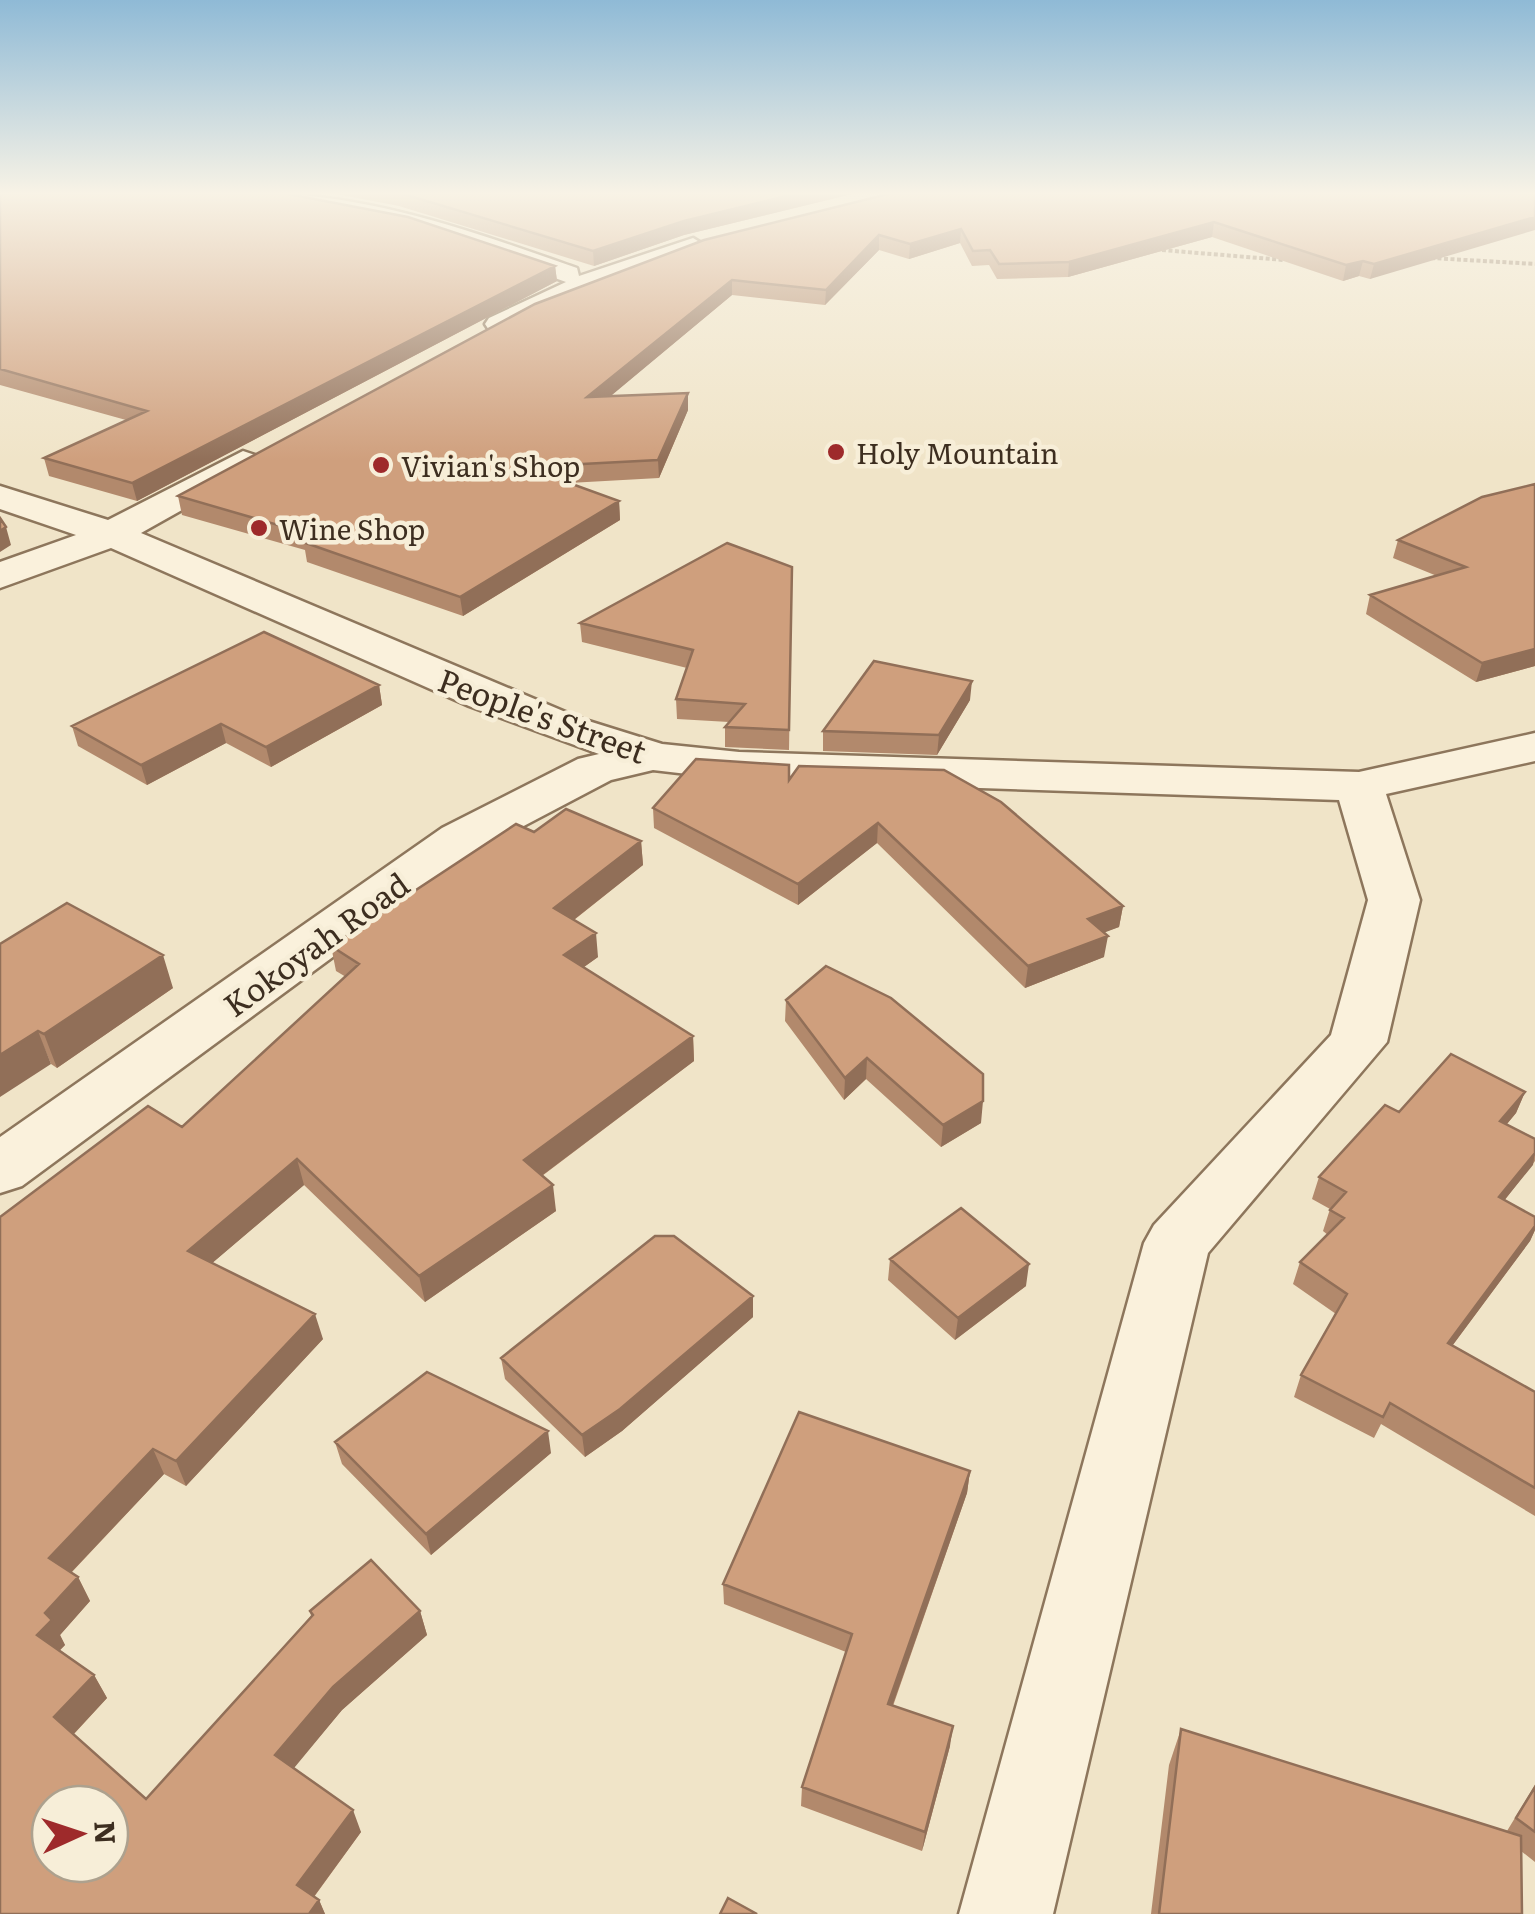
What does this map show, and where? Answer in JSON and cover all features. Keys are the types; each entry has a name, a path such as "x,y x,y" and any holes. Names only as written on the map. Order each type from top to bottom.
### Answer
{"street":[{"path":"478,336 589,282"},
{"path":"0,576 108,536 272,447"},
{"name":"People's Street","path":"0,498 108,536 465,690 652,756 739,766 1359,786 1535,747"},
{"name":"Kokoyah Road","path":"0,1169 460,838 595,770 652,756"},
{"path":"1006,1914 1177,1243 1358,1042 1394,900 1359,786"}],"building":[{"path":"0,282 523,282 132,483 44,458 147,411 0,369"},
{"path":"592,282 729,282 587,397 688,393 658,460 525,467 619,501 460,597 303,542 316,536 178,496 535,304"},
{"path":"754,282 833,282 826,290"},
{"path":"1535,484 1535,649 1482,663 1370,595 1466,567 1398,540 1482,497"},
{"path":"727,543 792,567 789,730 725,727 745,704 676,699 693,650 580,623"},
{"path":"264,632 379,685 266,747 221,724 141,765 72,726"},
{"path":"874,661 972,681 939,735 823,731"},
{"path":"696,759 789,765 789,780 799,766 944,770 1001,802 1123,906 1088,919 1108,936 1028,966 878,823 798,884 653,808"},
{"path":"566,809 641,841 554,908 596,933 564,955 693,1036 524,1160 553,1185 419,1276 297,1159 188,1251 315,1314 176,1461 153,1449 49,1558 78,1577 45,1613 52,1620 37,1635 94,1675 54,1717 129,1784 30,1784 30,1884 130,1884 130,1785 146,1799 313,1615 310,1611 371,1560 420,1611 333,1687 275,1755 353,1810 297,1885 319,1900 309,1914 0,1914 0,1217 148,1106 182,1127 359,964 331,946 516,824 534,832"},
{"path":"67,903 163,955 44,1034 38,1031 0,1055 0,944"},
{"path":"826,966 891,998 983,1074 983,1101 943,1125 867,1058 845,1078 786,1000"},
{"path":"1451,1054 1525,1092 1500,1121 1535,1139 1535,1153 1499,1197 1535,1217 1535,1226 1448,1343 1535,1392 1535,1488 1390,1403 1383,1417 1301,1375 1347,1294 1300,1262 1344,1218 1330,1210 1346,1192 1319,1177 1385,1105 1399,1112"},
{"path":"961,1208 1029,1264 958,1318 890,1259"},
{"path":"655,1236 674,1236 753,1296 620,1409 582,1435 501,1358"},
{"path":"427,1372 548,1431 426,1534 335,1442"},
{"path":"799,1412 970,1471 888,1704 953,1726 925,1832 802,1787 852,1634 723,1584"},
{"path":"1181,1729 1521,1836 1522,1914 1159,1914"},
{"path":"1535,1787 1535,1832 1516,1818"},
{"path":"728,1898 757,1914 720,1914"}],"place":[{"name":"Holy Mountain","path":"836,452"},
{"name":"Vivian's Shop","path":"381,465"},
{"name":"Wine Shop","path":"259,528"}]}
